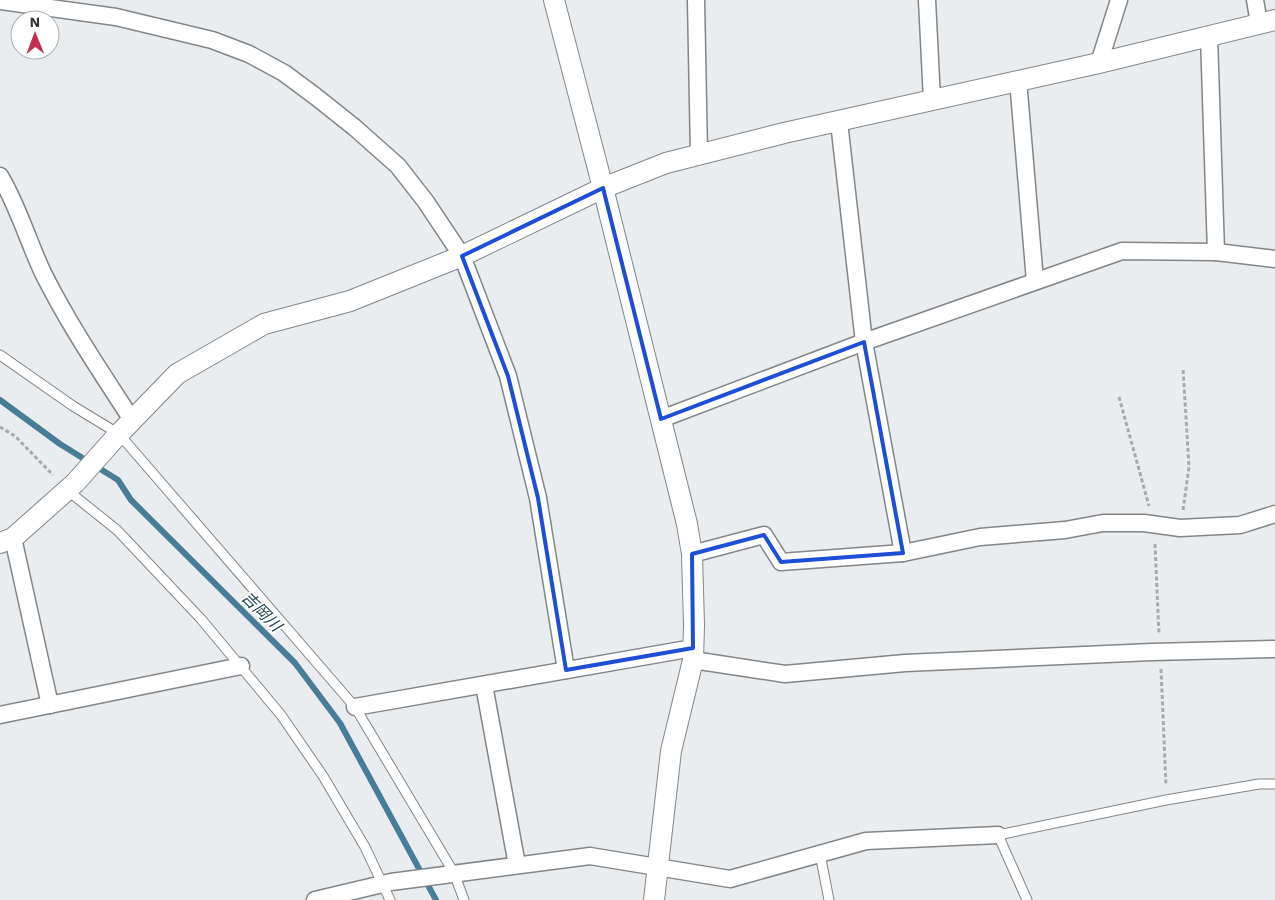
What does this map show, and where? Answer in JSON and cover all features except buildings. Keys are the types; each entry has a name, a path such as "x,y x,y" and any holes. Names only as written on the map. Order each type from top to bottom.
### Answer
{"street":[{"path":"554,0 661,419 687,524 692,554 693,654 671,751 656,867 654,900"},
{"path":"696,0 699,155"},
{"path":"927,0 932,100"},
{"path":"1098,63 1119,0"},
{"path":"50,705 6,540 71,486 177,374 264,324 350,301 462,256 603,188 666,163 784,133 1098,63 1267,22 1254,0"},
{"path":"0,1 116,17 212,40 249,54 284,73 354,127 398,166 426,202 462,256 508,376 538,498 566,670"},
{"path":"1209,36 1216,252"},
{"path":"1018,80 1035,280"},
{"path":"839,122 864,342 903,553"},
{"path":"0,176 8,190 43,272 74,330 122,431"},
{"path":"661,419 864,342 1035,280 1122,251 1216,252 1275,260"},
{"path":"692,554 764,535 781,562 903,553 980,537 1065,530 1103,523 1144,522 1180,528 1240,525 1275,514"},
{"path":"355,707 566,670 693,654 785,674 905,664 1160,652 1275,649"},
{"path":"0,716 241,666"},
{"path":"484,685 517,865"},
{"path":"315,900 387,883 590,856 730,879 866,841 998,835"}],"lane":[{"path":"0,355 73,406 122,431 355,707 451,873 464,900"},
{"path":"71,486 117,530 201,619 280,715 323,776 387,883 390,900"},
{"path":"1027,900 998,835 1166,800 1259,784 1275,784"},
{"path":"820,854 829,900"}],"path":[{"path":"1180,528 1189,467 1183,368"},
{"path":"1119,397 1154,524 1166,800"},
{"path":"0,427 15,436 71,486"}],"highlighted area":[{"path":"603,188 661,419 864,342 903,553 781,562 764,535 692,554 693,648 566,670 538,498 508,376 462,256"}],"waterway":[{"name":"吉岡川","path":"0,400 60,444 118,480 131,500 295,663 340,723 436,900"}]}
